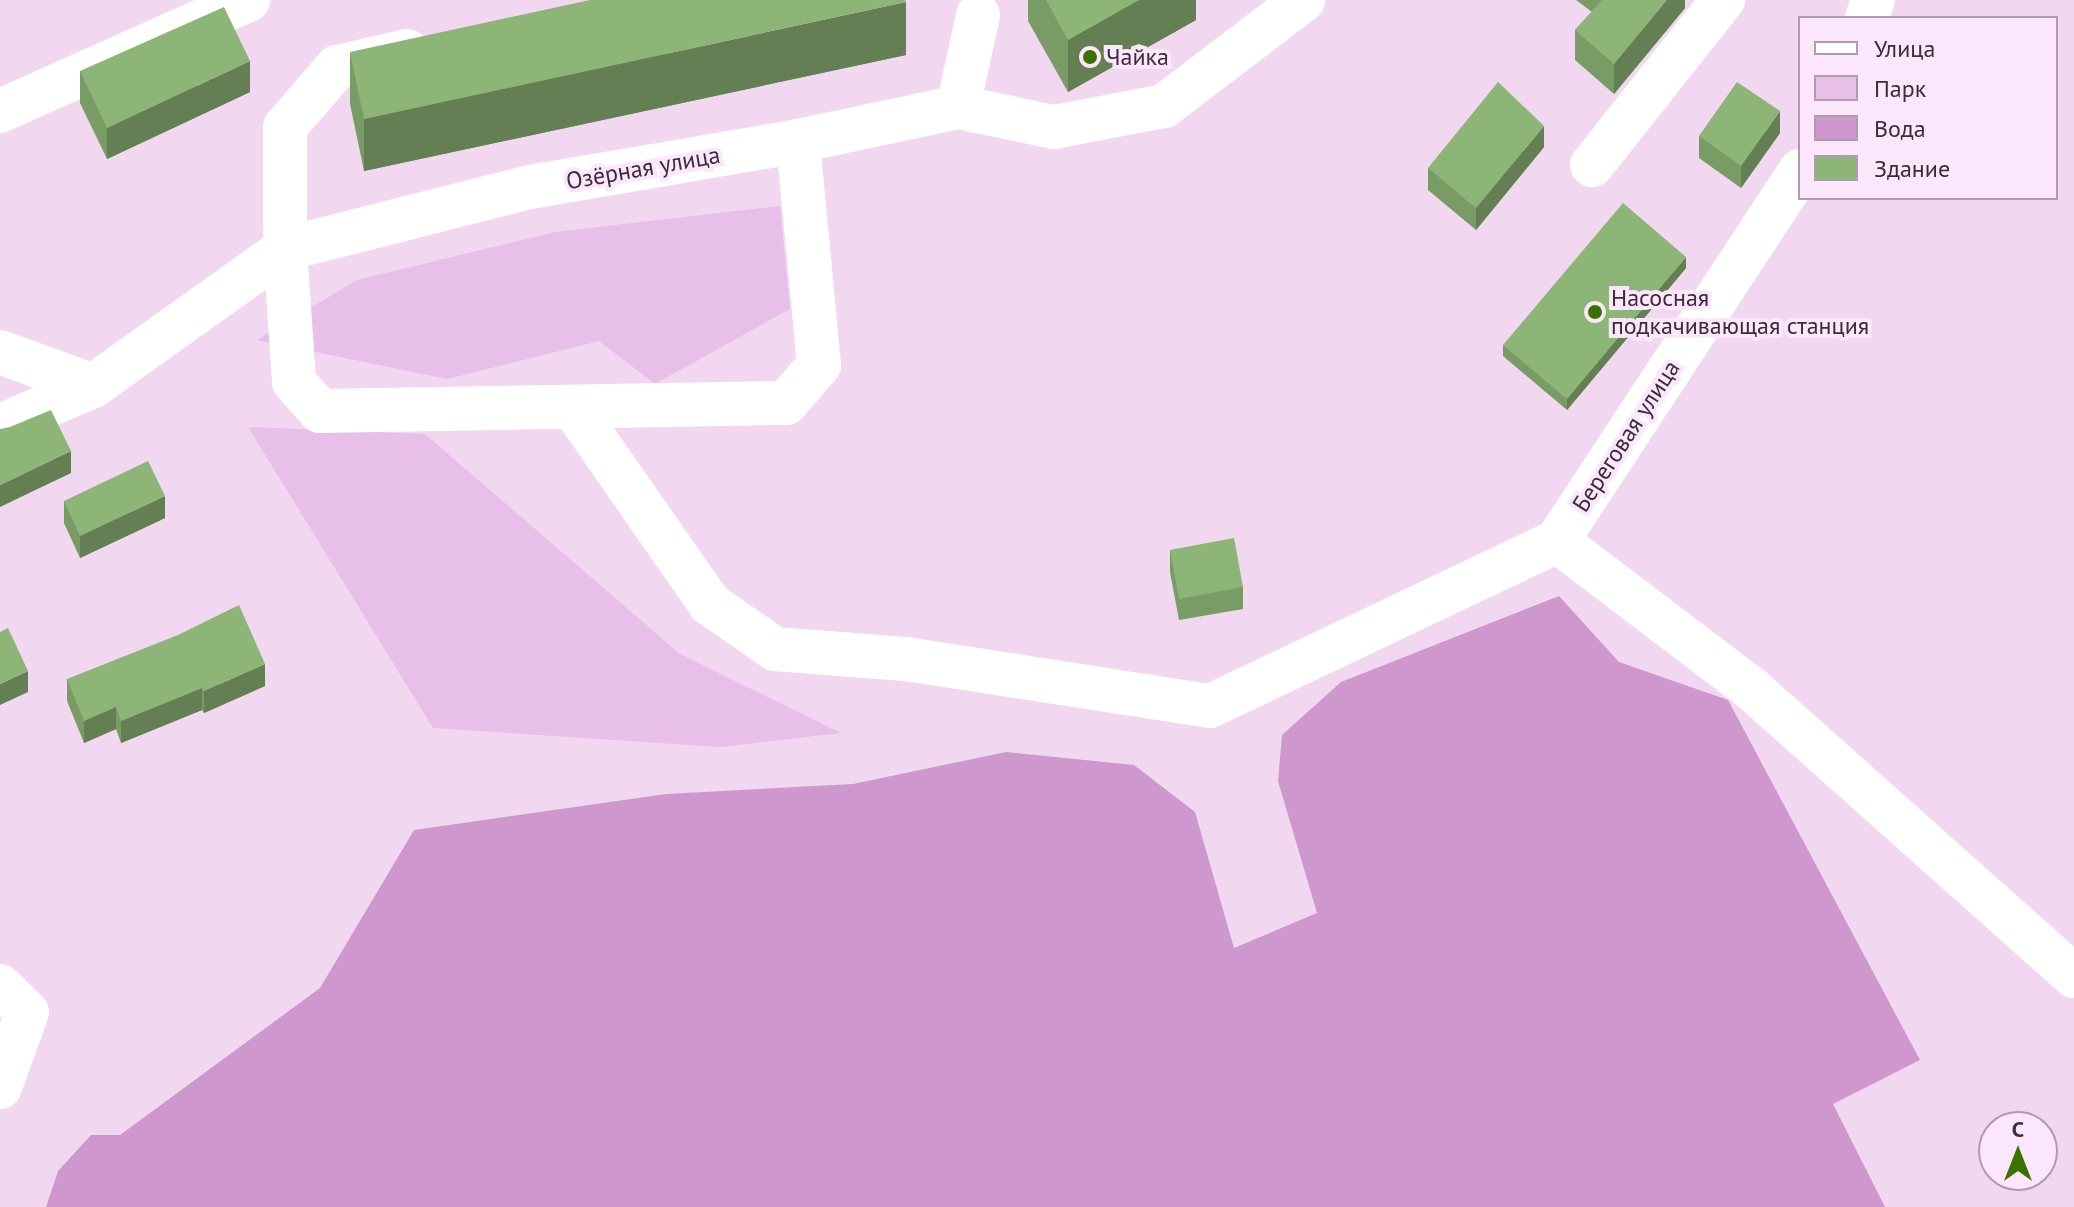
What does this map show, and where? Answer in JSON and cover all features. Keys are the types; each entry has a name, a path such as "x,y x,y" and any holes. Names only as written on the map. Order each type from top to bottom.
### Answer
{"street":[{"path":"0,111 248,0"},
{"name":"Озёрная улица","path":"0,426 93,386 285,249 530,187 798,141 958,107 1054,127 1164,106 1303,0"},
{"path":"1592,165 1723,0"},
{"path":"958,107 976,5"},
{"path":"453,41 337,67 285,127 285,249 294,382 320,411 786,403 819,365 798,141"},
{"name":"Береговая улица","path":"1557,541 1798,174"},
{"path":"0,352 93,386"},
{"path":"574,409 710,604 775,649 906,659 1210,706 1557,541 1753,690 2074,976"},
{"path":"0,986 27,1012 0,1087"}],"green space":[{"path":"780,206 790,309 655,384 599,341 447,379 257,340 357,280 555,232"},
{"path":"248,427 425,434 680,654 841,733 720,747 433,728"}],"water":[{"path":"1559,596 1619,662 1728,700 1920,1060 1833,1104 1885,1207 46,1207 58,1171 91,1135 120,1135 320,988 414,830 666,794 853,784 1006,752 1134,765 1195,812 1234,948 1317,913 1278,781 1282,735 1341,682"}],"building":[{"path":"590,0 906,2 364,119 350,52"},
{"path":"1046,0 1139,0 1068,40"},
{"path":"1602,0 1667,0 1614,64 1575,30"},
{"path":"224,7 250,61 107,128 80,71"},
{"path":"1498,82 1544,126 1476,208 1428,168"},
{"path":"1737,82 1780,111 1741,166 1699,136"},
{"name":"Насосная подкачивающая станция","path":"1623,203 1686,257 1567,399 1503,345"},
{"path":"51,410 71,451 0,485 0,429"},
{"path":"148,461 165,496 80,536 64,501"},
{"path":"1234,538 1243,587 1179,599 1170,550"},
{"path":"239,605 265,664 204,691 202,688 121,721 116,707 84,721 67,679 178,635"},
{"path":"8,628 28,671 0,684 0,632"}],"place":[{"name":"Чайка","path":"1090,57"},
{"name":"Насосная подкачивающая станция","path":"1595,312"}]}
